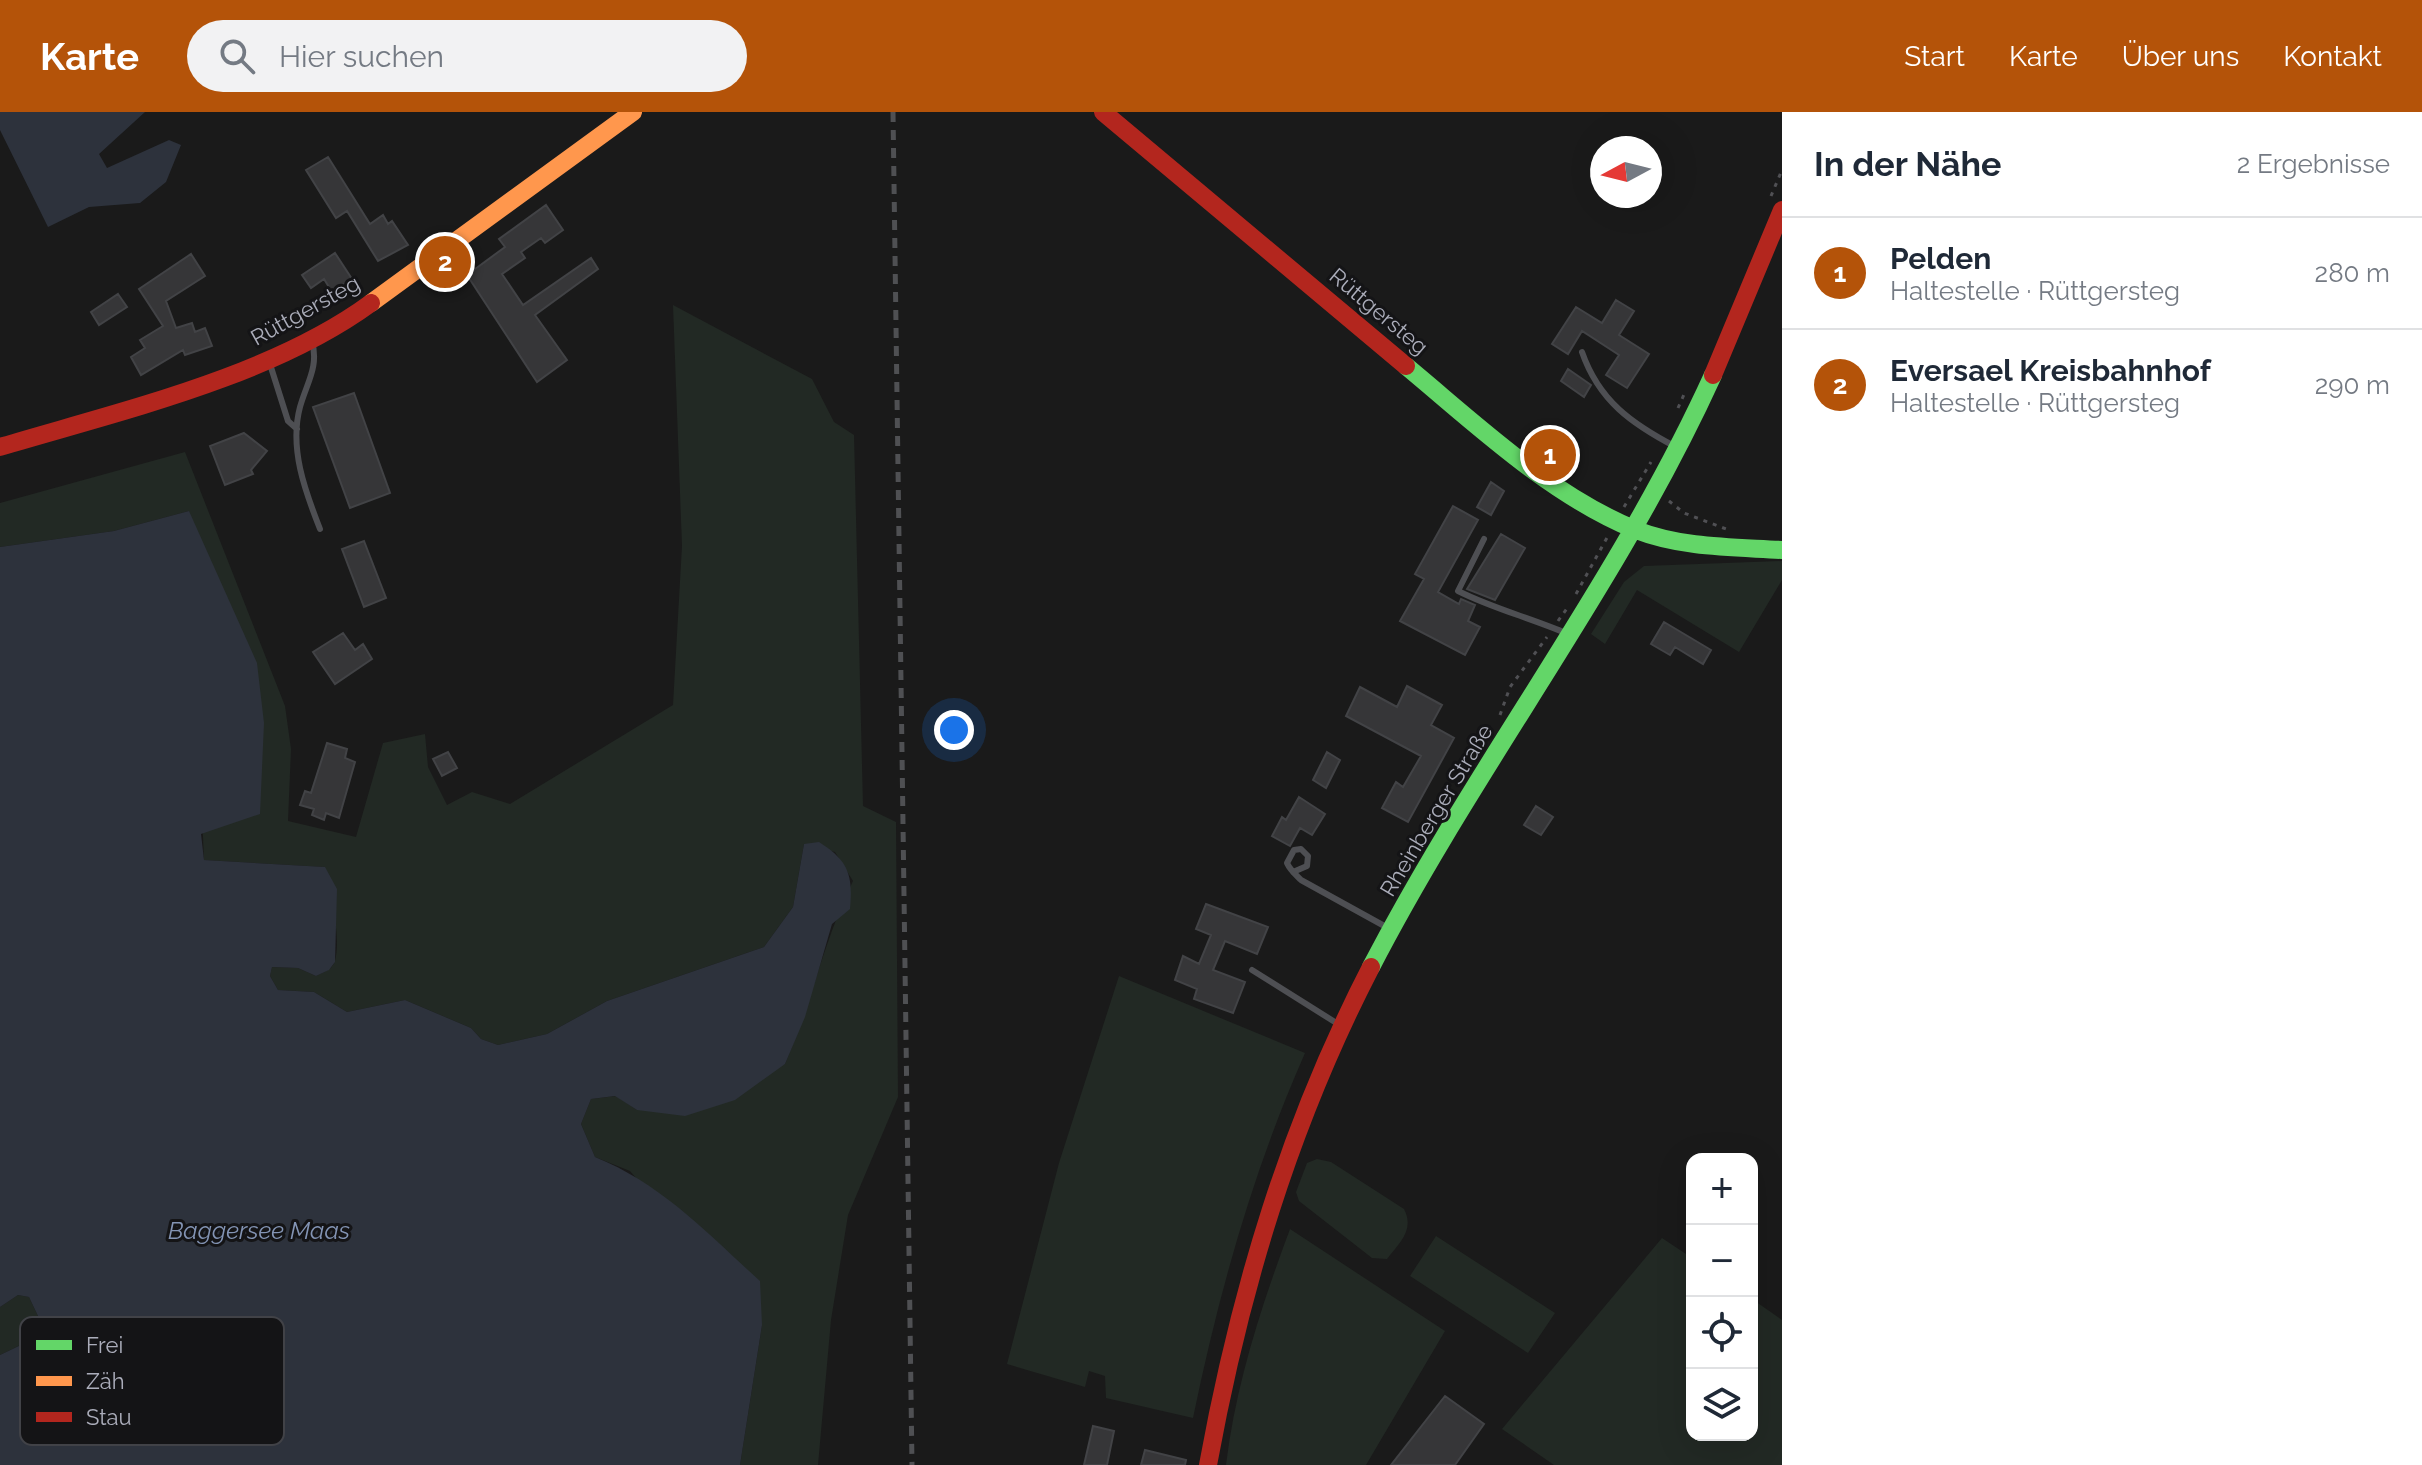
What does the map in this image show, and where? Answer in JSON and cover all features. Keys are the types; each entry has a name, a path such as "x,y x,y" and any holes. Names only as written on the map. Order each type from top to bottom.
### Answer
{"street":[{"name":"Rüttgersteg","path":"0,447 195,388 268,359 355,315 633,112"},
{"name":"Rüttgersteg","path":"1103,112 1491,437 1567,492 1636,530 1692,545 1782,550"},
{"name":"Rheinberger Straße","path":"1208,1465 1231,1343 1258,1238 1288,1151 1341,1026 1391,930 1657,492 1671,445 1720,364 1776,204"}],"lane":[{"path":"311,338 315,367 300,408 297,429 302,480 320,529"},
{"path":"1582,352 1591,377 1619,413 1671,445"},
{"path":"268,359 288,421 297,429"},
{"path":"1484,539 1458,591 1495,609 1533,619 1571,636"},
{"path":"1293,872 1301,880 1374,917 1391,930"},
{"path":"1252,970 1341,1026"}],"path":[{"path":"1776,204 1782,170"},
{"path":"1676,412 1689,384"},
{"path":"1617,519 1640,480 1671,445"},
{"path":"1640,480 1684,513 1728,530"}],"shaded area":[{"path":"673,305 812,379 834,422 854,435 863,806 896,822 898,1097 848,1215 831,1320 818,1465 740,1465 762,1325 630,1171 595,1157 581,1124 591,1099 616,1096 637,1110 785,1064 853,881 835,852 804,844 793,907 764,947 607,1001 547,1034 498,1045 481,1039 471,1028 405,1000 347,1012 314,992 278,990 270,976 272,967 298,968 316,976 332,967 337,950 334,914 324,867 204,860 189,511 114,531 0,547 0,503 185,452 285,706 291,749 288,821 356,837 383,743 425,734 428,767 447,805 472,792 510,804 673,705 682,546"},
{"path":"1782,561 1782,580 1739,652 1637,590 1605,644 1591,634 1624,582 1644,566"},
{"path":"1119,976 1305,1053 1269,1142 1239,1232 1193,1418 1106,1398 1105,1376 1089,1371 1085,1387 1007,1364 1059,1163"},
{"path":"1317,1159 1331,1162 1404,1209 1407,1230 1387,1259 1372,1258 1299,1201 1296,1192 1307,1163"},
{"path":"1290,1229 1445,1331 1366,1465 1226,1465 1236,1404 1251,1346"},
{"path":"1436,1236 1555,1313 1528,1353 1410,1276"},
{"path":"1662,1238 1686,1254 1686,1441 1758,1441 1758,1303 1782,1320 1782,1465 1554,1465 1502,1429"},
{"path":"18,1295 29,1297 38,1317 20,1317 20,1345 0,1355 0,1307"}],"water":[{"path":"0,112 145,112 99,154 107,168 169,140 181,145 166,182 140,203 89,207 48,227 0,130"},
{"name":"Baggersee Maas","path":"189,511 257,663 264,723 260,814 201,834 204,860 325,867 337,889 335,962 329,970 316,976 298,968 272,967 270,976 278,990 314,992 347,1012 405,1000 471,1028 481,1039 498,1045 547,1034 607,1001 764,947 793,907 804,844 819,842 843,863 851,887 850,909 832,924 805,1017 785,1064 735,1100 685,1116 637,1110 615,1096 591,1099 581,1124 595,1157 663,1195 760,1281 762,1325 740,1465 0,1465 0,1355 20,1345 20,1445 284,1445 284,1317 38,1317 29,1297 18,1295 0,1307 0,547 114,531"}],"building":[{"path":"328,157 370,224 383,215 388,224 392,221 408,245 378,261 347,211 336,218 306,170"},
{"path":"546,205 563,230 545,243 541,238 521,252 525,258 502,274 523,305 591,258 598,269 535,315 567,360 537,382 467,275 505,247 499,239"},
{"path":"335,253 352,279 332,292 324,279 311,288 302,275"},
{"path":"191,254 205,276 166,301 176,328 192,323 195,332 205,328 212,346 185,355 183,350 141,375 131,357 145,348 140,340 163,326 139,289"},
{"path":"118,294 127,307 99,325 91,312"},
{"path":"1616,300 1634,311 1619,335 1649,354 1627,388 1606,375 1619,355 1582,331 1568,354 1552,344 1576,307 1602,323"},
{"path":"1568,369 1591,385 1584,397 1561,381"},
{"path":"354,393 390,493 350,508 313,407"},
{"path":"244,433 267,451 251,470 253,474 225,485 210,446"},
{"path":"1491,482 1504,491 1491,515 1477,507"},
{"path":"1453,506 1478,520 1438,592 1459,604 1461,599 1475,605 1468,621 1480,627 1465,655 1400,621 1424,579 1415,574"},
{"path":"1501,534 1525,548 1495,600 1467,589"},
{"path":"364,541 386,598 364,607 342,549"},
{"path":"1664,622 1711,650 1703,664 1675,647 1670,655 1651,644"},
{"path":"343,633 355,650 363,644 372,659 335,684 313,652"},
{"path":"1407,686 1442,705 1431,725 1454,738 1408,822 1382,808 1396,782 1403,787 1421,756 1346,716 1360,687 1397,707"},
{"path":"327,743 347,749 345,758 355,762 339,818 326,813 324,820 312,815 314,809 300,805 305,791 311,793"},
{"path":"448,752 457,768 442,776 433,759"},
{"path":"1327,752 1340,760 1326,788 1313,780"},
{"path":"1299,797 1325,814 1312,835 1300,828 1290,846 1272,836 1282,817 1286,820"},
{"path":"1536,806 1553,817 1541,835 1524,825"},
{"path":"1206,904 1268,927 1257,954 1225,941 1213,970 1245,982 1233,1013 1194,999 1197,989 1175,980 1183,956 1199,964 1211,935 1196,929"},
{"path":"1445,1396 1484,1424 1455,1465 1391,1465"},
{"path":"1093,1426 1114,1431 1107,1465 1084,1465"},
{"path":"1145,1450 1186,1460 1185,1465 1141,1465"}],"railway":[{"path":"893,112 912,1465"}],"traffic: fast":[{"path":"1406,366 1515,457 1604,515 1636,530 1671,540 1708,546 1782,550"},
{"path":"1371,967 1455,818 1634,527 1713,375"}],"traffic: slow":[{"path":"371,303 633,112"}],"traffic: jam":[{"path":"1103,112 1406,366"},
{"path":"1713,375 1782,210"},
{"path":"0,447 241,372 331,329 371,303"},
{"path":"1208,1465 1235,1336 1271,1210 1315,1087 1371,967"}],"place":[{"name":"Eversael Kreisbahnhof","path":"445,262"},
{"name":"Pelden","path":"1550,455"}]}
